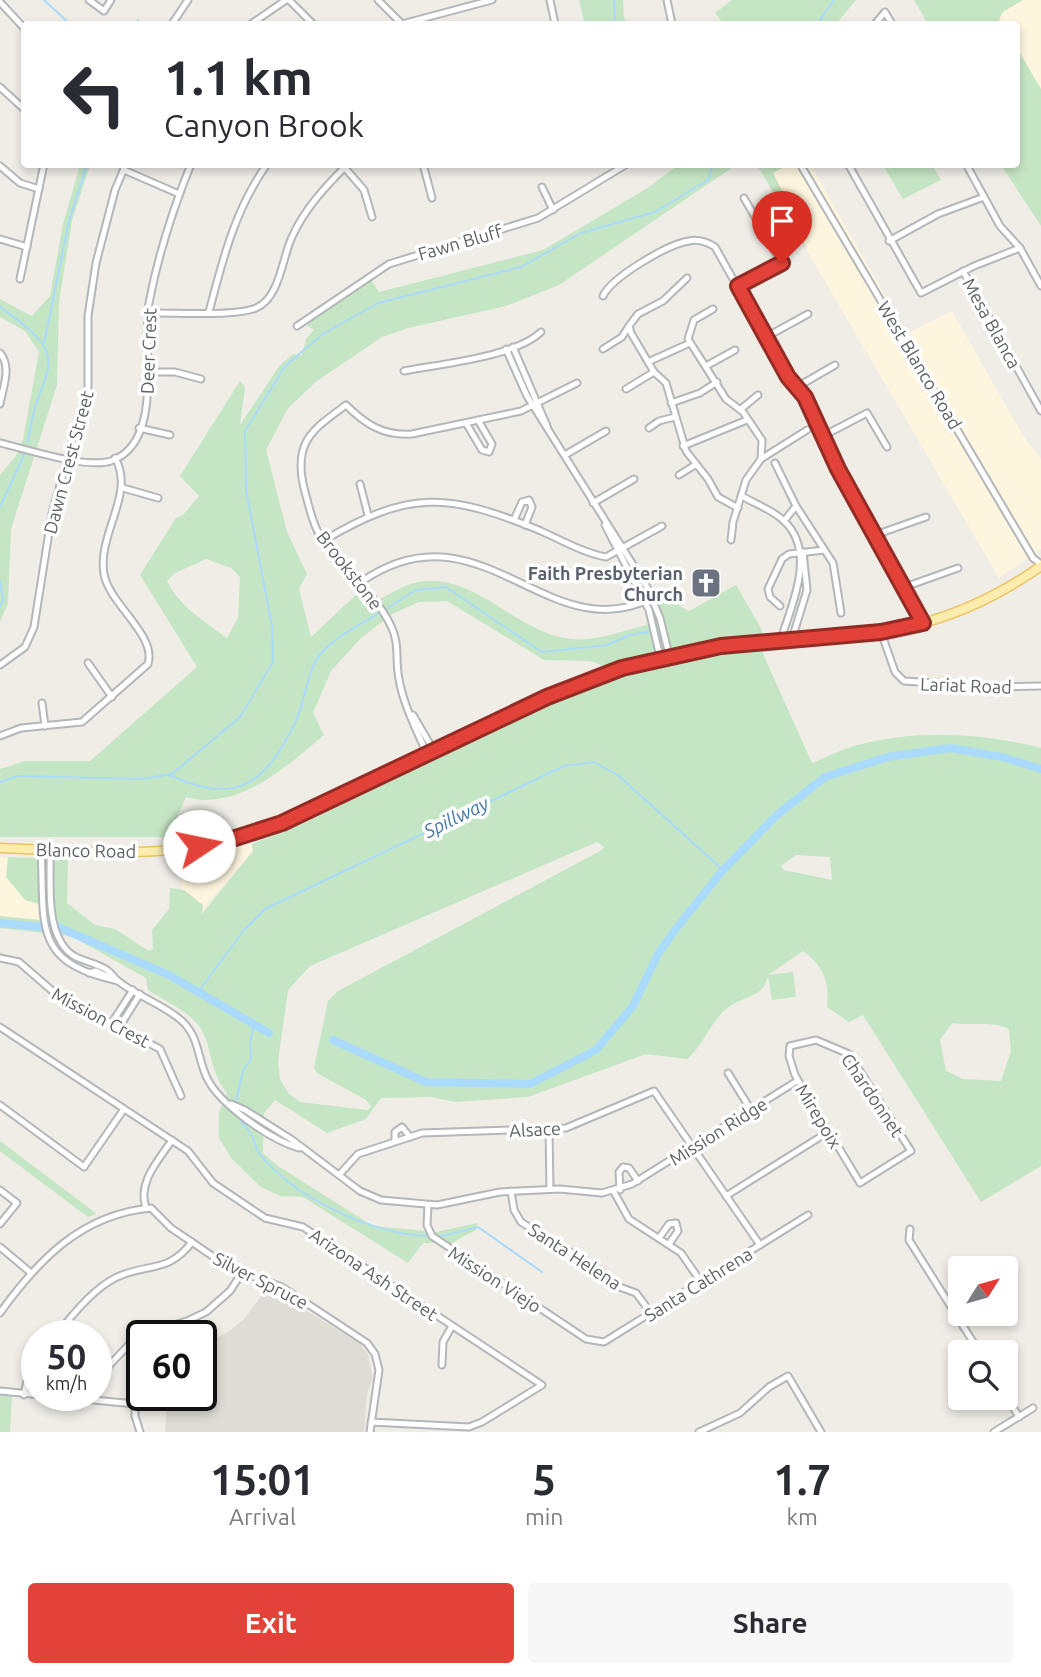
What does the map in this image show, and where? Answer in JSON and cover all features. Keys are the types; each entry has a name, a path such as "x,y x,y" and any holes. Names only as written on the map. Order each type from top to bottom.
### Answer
{"main road":[{"name":"Blanco Road","path":"0,848 148,850 227,841 282,823 570,687 664,656 781,639 881,632 923,623 981,602 1041,565"}],"street":[{"path":"89,0 104,11 111,0"},
{"path":"174,21 188,0"},
{"path":"256,21 288,0 310,21"},
{"path":"378,0 399,21"},
{"path":"413,21 492,0"},
{"path":"550,0 554,21"},
{"path":"667,0 671,21"},
{"path":"0,2 21,25"},
{"path":"878,21 885,12 890,21"},
{"path":"0,88 21,106"},
{"path":"0,166 20,183 39,189"},
{"path":"20,279 43,168"},
{"name":"Dawn Crest Street","path":"0,665 22,650 32,636 52,513 88,387 88,316 96,263 125,168"},
{"path":"127,168 179,194"},
{"name":"Deer Crest","path":"116,458 131,445 148,397 148,313 179,194 189,168"},
{"path":"209,312 230,231 240,208 265,168"},
{"path":"148,313 249,310 266,301 275,287 286,251 302,217 345,168"},
{"path":"348,168 364,190 372,217"},
{"path":"424,168 432,198"},
{"name":"Fawn Bluff","path":"297,326 389,264 527,222 553,210 621,168"},
{"name":"West Blanco Road","path":"802,168 1033,558 1041,565"},
{"path":"850,168 889,241 921,293 963,271 1020,248"},
{"path":"968,168 1000,226 1020,248 1041,286"},
{"path":"542,187 553,210"},
{"path":"889,241 938,214 984,197"},
{"path":"738,286 782,263 744,198"},
{"path":"0,239 27,247"},
{"path":"603,296 609,286 629,272 691,240 715,247 766,337 808,402 823,436 923,623"},
{"name":"Mesa Blanca","path":"963,271 1041,411"},
{"path":"603,349 622,337 638,314 663,301 687,278"},
{"path":"713,309 696,318 687,335 690,344 726,399 741,409 762,440 761,460"},
{"path":"766,337 808,314"},
{"path":"629,326 634,342 654,372 666,383 683,446 695,465 708,478 718,497 738,508"},
{"path":"404,371 506,349 531,340 541,332"},
{"path":"648,362 690,344"},
{"path":"513,347 536,405"},
{"path":"506,349 547,426 652,598 664,656"},
{"path":"706,366 735,350"},
{"path":"0,353 6,362 0,404"},
{"path":"797,387 835,365"},
{"path":"149,372 175,372 201,379"},
{"path":"626,389 654,372"},
{"path":"671,403 693,396 717,382"},
{"path":"413,441 412,434 536,405 577,383"},
{"path":"741,409 758,395"},
{"name":"Brookstone","path":"412,434 396,434 376,429 346,405 313,431 304,445 300,460 310,511 323,541 361,582 393,629 398,647 399,683 430,753"},
{"path":"823,436 867,412 887,447"},
{"path":"649,428 659,421 675,417"},
{"path":"466,423 482,450 489,452 492,444 478,420"},
{"path":"683,446 747,420"},
{"path":"139,428 170,435"},
{"path":"731,540 746,480 761,460 807,430"},
{"path":"565,455 606,431"},
{"path":"0,443 97,462 116,458 121,470 123,488 110,523 103,570 106,582 135,626 150,656 143,671 82,722 21,728 0,736"},
{"path":"775,463 796,506 835,569 841,613"},
{"path":"679,475 695,465"},
{"path":"593,503 634,479"},
{"path":"360,484 368,515"},
{"path":"123,488 158,498"},
{"path":"446,494 447,501"},
{"path":"742,496 784,521 801,552 806,585 792,639"},
{"path":"514,520 522,502 529,500 532,507 524,525"},
{"path":"323,541 368,515 409,503 447,501 484,509 600,556 621,550 662,526"},
{"path":"784,521 796,506"},
{"path":"875,535 926,517"},
{"path":"106,547 115,548"},
{"path":"621,550 645,601 664,656"},
{"path":"780,606 770,597 770,583 785,555 824,550"},
{"path":"781,639 801,580 801,552"},
{"path":"361,582 396,562 431,555 469,560 591,610 606,611 652,598"},
{"path":"902,587 958,568"},
{"path":"524,592 528,585"},
{"name":"Lariat Road","path":"881,632 895,672 904,681 995,687 1041,686"},
{"path":"88,663 113,697"},
{"path":"42,703 45,726"},
{"name":"Mission Ridge","path":"46,850 56,933 61,943 78,960 108,970 118,981"},
{"name":"Mission Ridge","path":"46,850 43,895 45,924 53,947 71,966 89,973 96,971 118,981 187,1026 197,1043 208,1080 231,1104 255,1124 299,1147 373,1197 428,1205 512,1191 550,1189 596,1194 617,1191 638,1181 797,1081"},
{"path":"43,895 52,895"},
{"name":"Mission Crest","path":"0,958 19,962 46,988 118,1029 160,1049 181,1096"},
{"path":"89,973 91,964"},
{"path":"111,1024 133,990"},
{"path":"118,1029 140,994"},
{"name":"Arizona Ash Street","path":"0,1027 194,1156 213,1184 265,1217 303,1227 542,1385 482,1422 469,1427 371,1422"},
{"name":"Chardonnet","path":"790,1046 816,1040 849,1054 911,1151 860,1183"},
{"name":"Mirepoix","path":"790,1046 789,1056 797,1081 860,1183"},
{"path":"728,1073 751,1110"},
{"name":"Alsace","path":"340,1175 358,1154 433,1130 549,1129 573,1126 654,1091 692,1148"},
{"name":"Mission Ridge","path":"231,1104 259,1118 279,1136"},
{"path":"0,1105 84,1167 124,1109"},
{"path":"255,1124 259,1118"},
{"name":"Alsace","path":"396,1141 395,1132 402,1127 410,1137"},
{"path":"549,1129 550,1189"},
{"path":"726,1196 828,1132"},
{"path":"0,1313 55,1249 87,1226 111,1216 146,1208 144,1185 172,1140"},
{"path":"692,1148 760,1245"},
{"path":"638,1181 629,1168 623,1167 619,1172 617,1191 629,1219 669,1244 687,1260 701,1282"},
{"path":"0,1190 17,1203 0,1224"},
{"name":"Santa Helena","path":"512,1191 514,1210 521,1222 581,1257 617,1286 636,1293 651,1313"},
{"name":"Mission Viejo","path":"428,1205 427,1226 432,1236 586,1339"},
{"name":"Silver Spruce","path":"146,1208 154,1209 171,1228 241,1273 293,1293 364,1340 375,1354 379,1370 371,1422"},
{"name":"Santa Cathrena","path":"586,1339 604,1342 808,1215"},
{"path":"659,1238 669,1224 676,1223 678,1231 669,1244"},
{"path":"910,1229 909,1240 971,1340"},
{"path":"71,1320 107,1283 125,1274 169,1264 192,1242"},
{"path":"0,1247 32,1273"},
{"path":"112,1363 138,1336 187,1321 206,1312 230,1291 241,1273"},
{"path":"442,1365 443,1342 452,1326"},
{"path":"699,1432 740,1413 769,1387 788,1376 821,1432"},
{"path":"0,1391 21,1394"},
{"path":"112,1401 135,1404 135,1416 140,1432"},
{"path":"994,1432 1034,1408"},
{"path":"1015,1410 1019,1417"},
{"path":"370,1432 371,1422"}],"shaded area":[{"path":"983,0 1041,0 1041,98 1020,62 1020,21 995,21"},
{"path":"781,168 812,168 907,334 952,311 1022,434 1041,459 1041,549 999,578 806,249 794,214 772,173"},
{"path":"252,844 253,851 187,927 178,858"},
{"path":"0,857 36,858 40,920 0,916"},
{"path":"268,1287 359,1343 368,1354 373,1378 367,1394 364,1432 165,1432 166,1411 217,1411 217,1338 244,1319"}],"green space":[{"path":"579,0 623,0 626,21 584,21"},
{"path":"732,0 856,0 838,21 722,21 715,13"},
{"path":"914,0 1023,0 1003,12 1001,21 926,21"},
{"path":"1020,53 1041,89 1041,226 1003,168 1020,168"},
{"path":"79,168 89,168 72,221 59,302 57,385 11,529 8,603 0,622 0,475 18,453 23,439 39,352 25,331 0,317 0,299 32,316 50,296 63,224"},
{"path":"674,168 732,168 559,285 506,306 408,328 382,337 317,381 288,408 266,450 287,532 307,574 299,589 311,637 360,591 370,604 400,588 419,582 440,581 459,586 478,594 532,626 571,639 601,637 649,624 657,600 674,596 681,607 689,611 736,585 762,630 763,654 812,763 858,745 926,735 973,736 1041,748 1041,1166 981,1202 863,1015 849,1022 827,1007 824,975 816,962 803,951 768,975 793,972 796,997 772,1000 768,976 758,992 723,1011 687,1059 646,1054 528,1097 455,1102 431,1097 381,1098 366,1119 327,1133 275,1100 264,1113 263,1153 278,1166 373,1226 436,1232 477,1223 476,1230 452,1243 423,1243 408,1263 303,1197 280,1196 261,1187 232,1159 219,1138 219,1113 227,1093 217,1075 207,1042 199,1026 188,1015 148,990 146,978 71,936 0,928 0,916 40,920 39,904 25,900 6,877 8,857 68,859 67,903 95,925 115,929 149,951 153,949 152,930 169,909 170,888 184,890 203,905 202,914 253,851 252,844 300,825 556,702 629,674 590,661 544,660 447,601 419,602 392,614 360,639 331,671 313,713 324,735 278,772 243,792 205,800 186,797 169,837 0,837 0,769 25,761 90,761 197,667 140,575 176,518 183,515 199,496 180,476 240,381 245,387 240,425 280,365 293,354 302,355 306,339 314,330 306,325 370,278 379,292 543,250 646,189","holes":["206,559 231,568 240,577 238,618 227,638 193,613 178,598 167,581 175,573","597,842 604,847 602,850 338,991 328,1001 314,1068 317,1073 366,1100 371,1106 368,1110 300,1102 288,1093 280,1079 278,1061 288,990 310,966","796,855 830,857 832,880 784,870 781,866","952,1023 996,1025 1009,1029 1011,1051 1001,1081 963,1079 946,1071 940,1040"]},
{"path":"759,168 782,168 773,173 794,214 806,249"},
{"path":"885,168 934,168 941,180 903,199"},
{"path":"0,1141 96,1214 88,1217 0,1151"},
{"path":"0,1393 12,1396 10,1432 0,1432"}],"waterway":[{"path":"44,0 67,21"},
{"path":"614,0 615,21"},
{"path":"819,21 834,0"},
{"path":"44,343 69,221 86,168"},
{"path":"0,782 18,776 143,779 172,774 240,717 273,662 272,626 246,490 245,431 285,366 323,334 378,303 521,267 581,233 655,212 708,180 712,168"},
{"path":"0,307 41,341 47,355 45,381 32,417 28,442"},
{"path":"0,507 25,453"},
{"path":"0,581 3,600 0,606"},
{"path":"386,609 416,590 446,587 542,652 607,645 629,635 648,632"},
{"path":"169,775 192,784 213,788 246,784 259,775 272,762 295,723 312,669 320,654 344,634 379,613"},
{"path":"333,1040 426,1082 530,1084 596,1050 633,1006 658,954 723,870 777,815 825,777 888,757 950,748 1002,757 1041,769"},
{"name":"Spillway","path":"198,992 244,930 265,909 564,766 594,762 619,776 723,870"},
{"path":"0,923 42,927"},
{"path":"58,927 169,975 269,1033"},
{"path":"236,1100 243,1071 251,1059 250,1043 254,1024"},
{"path":"238,1116 259,1153 292,1185 313,1199 335,1211 382,1229 428,1236"},
{"path":"438,1237 478,1227 542,1272"}],"place":[{"name":"Faith Presbyterian Church","path":"706,583"}],"route":[{"path":"199,846 229,840 282,823 547,697 622,668 669,655 721,646 881,632 923,623 886,561 838,469 805,397 788,377 738,286 782,263"}]}
